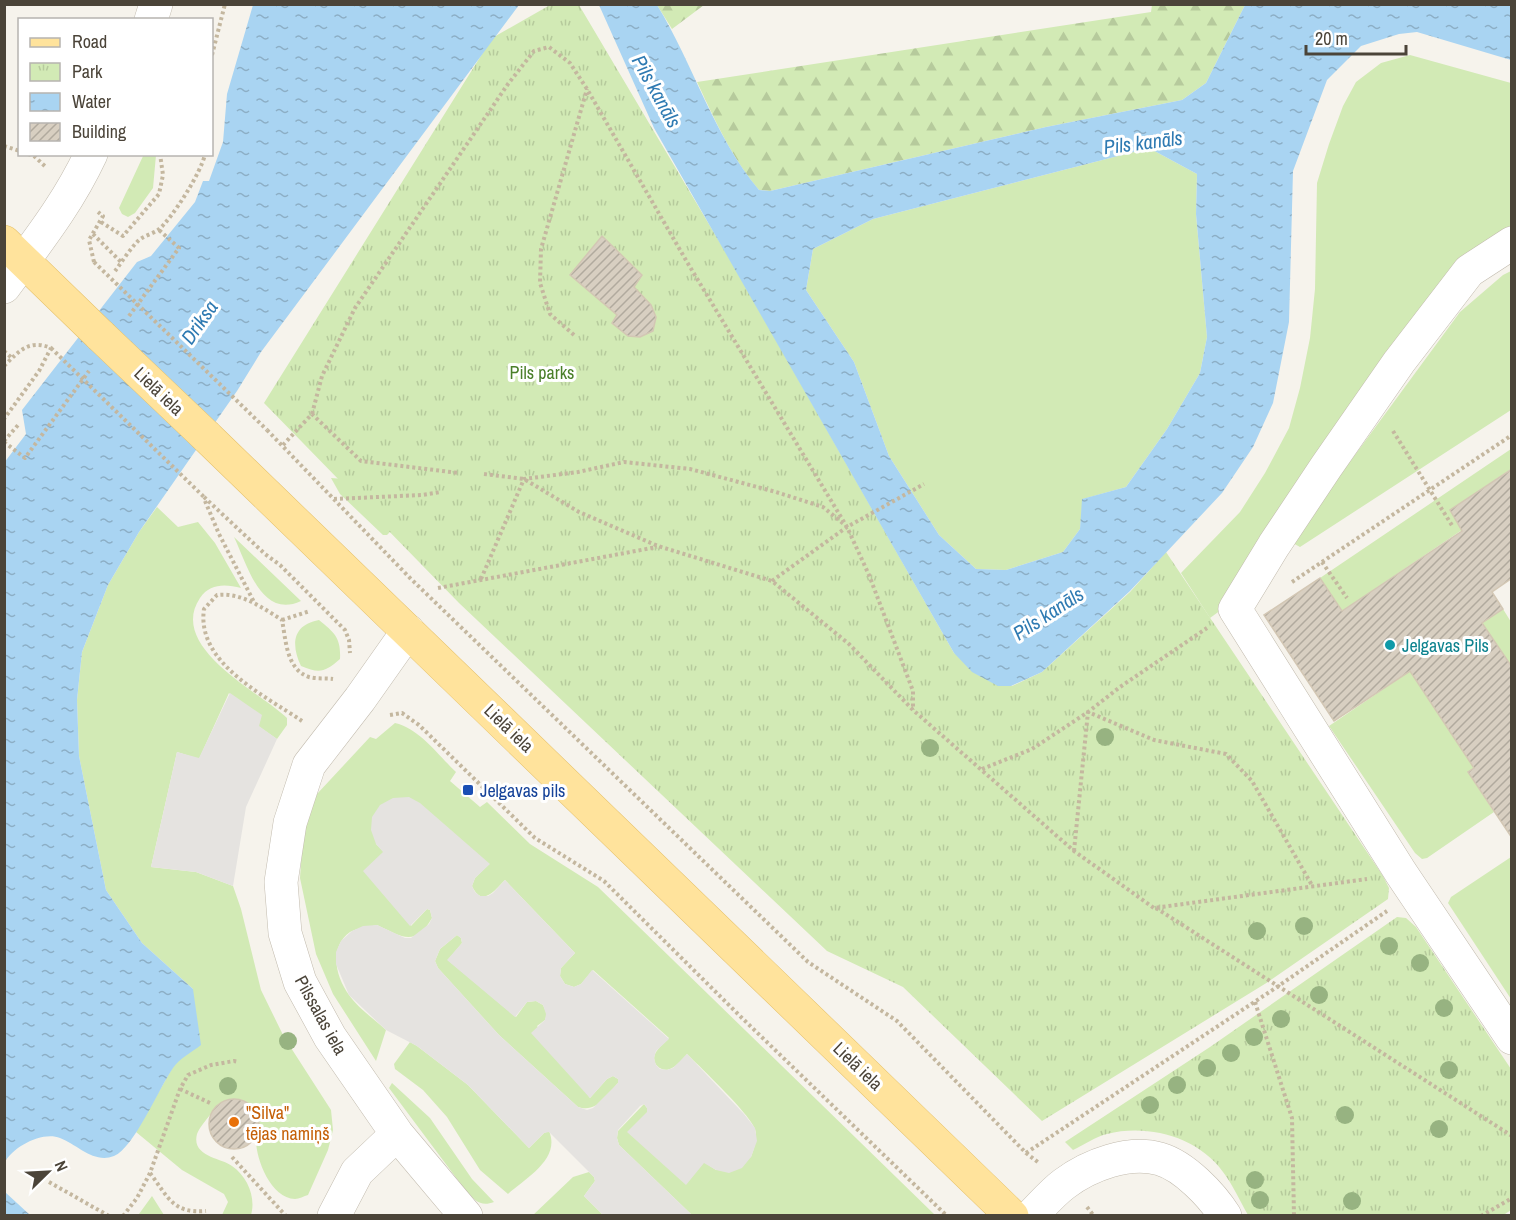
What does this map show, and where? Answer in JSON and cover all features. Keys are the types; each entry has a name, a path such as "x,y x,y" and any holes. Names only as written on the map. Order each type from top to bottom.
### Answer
{"main road":[{"name":"Lielā iela","path":"14,251 1012,1215"}],"street":[{"path":"4,287 14,251 73,191 90,156"},
{"path":"1512,243 1469,271 1374,398 1274,545 1235,609 1408,883 1512,1038"},
{"name":"Pilssalas iela","path":"408,631 360,699 309,765 290,823 281,882 285,933 300,982 330,1037 397,1134 466,1215"},
{"path":"334,1215 357,1172 397,1134"},
{"path":"1031,1215 1064,1184 1092,1167 1128,1157 1160,1159 1192,1178 1225,1215"}],"path":[{"path":"213,51 225,4"},
{"path":"283,445 312,414 322,376 355,308 508,84 534,51 549,47 570,63 587,88 687,262 848,527 914,691 913,710"},
{"path":"574,335 550,314 540,283 541,249 587,88"},
{"path":"101,222 123,236 159,194 163,175 160,156"},
{"path":"114,271 139,240 158,230 170,217 204,163 205,156"},
{"path":"93,234 122,262"},
{"path":"94,262 267,429 410,578 808,962 897,1022 1026,1153 1064,1184 1094,1215"},
{"path":"4,366 25,347 40,344 51,348 345,630 350,640 351,650 348,659"},
{"path":"4,419 39,371 51,348"},
{"path":"4,351 12,358"},
{"path":"1374,398 1453,527"},
{"path":"312,414 361,461 459,473"},
{"path":"4,441 19,424"},
{"path":"1286,586 1512,435"},
{"path":"484,474 524,479 624,462 690,469 823,507 848,527"},
{"path":"524,479 579,512 658,546 772,581 849,644 913,710 1074,851 1154,908 1512,1136"},
{"path":"481,579 524,479"},
{"path":"772,581 848,527 924,484"},
{"path":"334,499 441,492"},
{"path":"204,497 219,534 254,602"},
{"path":"438,588 658,546"},
{"path":"1322,562 1347,598"},
{"path":"306,724 225,666 207,643 204,632 204,609 217,595 226,594 254,602 282,620 287,648 292,664 298,672 311,678 326,678"},
{"path":"982,769 1032,749 1235,609"},
{"path":"282,620 310,611"},
{"path":"360,699 381,720 389,715 402,713 419,725 536,838 604,881 741,1018 947,1215"},
{"path":"1074,851 1088,712"},
{"path":"1088,712 1154,740 1226,754 1252,781 1313,887"},
{"path":"1026,1153 1255,1002 1408,883"},
{"path":"1154,908 1313,887 1408,883"},
{"path":"1255,1002 1292,1118 1294,1215"},
{"path":"123,1215 150,1173 180,1089 188,1075 211,1065 239,1062"},
{"path":"180,1089 210,1103"},
{"path":"232,1157 286,1215"},
{"path":"150,1173 174,1205 191,1212 206,1211"},
{"path":"49,1182 109,1215"},
{"path":"1481,1215 1512,1198"}],"green space":[{"name":"Pils parks","path":"550,5 579,5 732,263 954,653 1012,686 1042,672 1130,592 1166,552 1383,876 1389,888 1388,899 1268,982 1042,1121 903,987 827,951 459,603 264,403 492,38"},
{"path":"657,5 704,5 672,29"},
{"path":"1152,5 1245,5 1206,83 1182,100 1046,127 770,191 759,190 740,165 697,82 1151,12"},
{"path":"1410,55 1511,83 1511,225 1443,289 1232,602 1210,618 1181,573 1240,512 1265,473 1289,428 1310,338 1315,289 1317,183 1329,144 1343,106 1356,82 1381,63"},
{"path":"1149,148 1197,174 1196,214 1207,337 1200,373 1167,429 1126,487 1083,499 1080,529 1063,552 1006,570 976,569 939,535 889,456 854,362 806,290 813,249 873,219"},
{"path":"143,156 156,156 153,188 135,213 128,217 122,214 119,208"},
{"path":"1511,271 1511,410 1300,547 1291,542 1460,312 1503,275"},
{"path":"1511,449 1511,469 1450,510 1462,530 1342,611 1320,578"},
{"path":"331,478 410,484 418,503 387,535 383,535 340,494"},
{"path":"157,507 178,527 198,522 215,543 241,588 213,587 200,598 193,616 196,634 206,651 239,682 287,718 287,725 277,739 258,726 229,693 199,759 177,752 151,867 196,872 233,886 261,990 284,1037 331,1110 333,1130 328,1150 308,1195 297,1199 286,1197 266,1177 257,1148 259,1120 250,1106 238,1099 222,1103 203,1124 197,1134 196,1142 199,1148 208,1156 232,1166 242,1176 251,1195 251,1215 222,1215 228,1202 224,1194 182,1170 136,1132 174,1065 193,989 142,943 106,890 79,756 77,700 82,652 108,585 139,532"},
{"path":"234,537 301,601 287,605 275,603 266,596 250,574"},
{"path":"1503,609 1511,622 1511,667 1482,623"},
{"path":"319,620 336,636 340,659 330,667 318,671 301,666 295,644 296,637 303,626"},
{"path":"1410,671 1474,768 1468,772 1494,812 1427,858 1422,859 1415,853 1329,726"},
{"path":"395,723 413,731 428,743 456,772 450,781 480,807 487,802 530,844 598,887 935,1215 692,1215 619,1145 618,1131 644,1104 647,1112 716,1170 751,1157 756,1136 751,1122 687,1054 668,1070 658,1067 654,1058 655,1054 669,1038 593,970 581,984 574,987 565,984 560,976 561,968 575,953 505,880 484,896 480,896 472,886 475,878 489,864 376,844 384,852 411,926 427,909 430,910 432,918 420,933 413,936 400,936 377,925 350,932 339,946 336,962 344,987 357,1004 386,1030 376,1061 333,994 316,954 300,878 303,834 317,794 370,737 376,739"},
{"path":"1511,857 1511,999 1448,903 1451,897"},
{"path":"1397,917 1406,918 1416,927 1511,1069 1511,1210 1502,1216 1248,1215 1223,1172 1212,1160 1200,1149 1170,1136 1154,1132 1122,1131 1094,1139 1073,1150 1065,1142 1210,1047"},
{"path":"457,935 461,938 462,943 448,960 516,1017 527,1002 536,1001 543,1005 547,1014 545,1020 537,1026 590,1098 607,1079 613,1076 618,1079 618,1083 601,1102 591,1108 578,1107 499,1035 438,968 435,961 440,949"},
{"path":"410,1042 468,1085 529,1148 549,1131 551,1141 546,1159 540,1167 508,1194 480,1170 447,1117 423,1090 395,1069 394,1064"},
{"path":"392,1083 430,1118 472,1179 494,1202 485,1204 478,1202 466,1191 389,1088"},
{"path":"589,1172 595,1181 584,1196 603,1215 532,1216 573,1177"},
{"path":"152,1196 164,1215 140,1215 139,1214"}],"shaded area":[{"path":"230,693 262,715 259,726 277,739 246,807 233,886 196,872 151,867 177,752 199,758"},
{"path":"409,797 420,803 490,864 475,878 472,886 475,892 480,896 488,896 505,880 575,953 561,968 560,976 565,984 574,987 581,984 592,970 669,1039 656,1051 654,1058 660,1069 673,1068 687,1054 755,1128 757,1141 751,1157 742,1168 729,1173 716,1170 704,1163 686,1185 627,1132 647,1112 644,1104 618,1130 619,1145 692,1215 603,1215 584,1196 595,1181 594,1177 549,1132 544,1133 529,1148 468,1085 417,1046 386,1030 349,995 336,964 336,952 341,941 352,931 363,926 377,925 405,938 411,938 429,924 432,918 430,910 427,909 410,926 363,871 383,852 376,844 371,830 372,817 380,805 393,798","holes":["457,935 461,938 462,943 447,960 515,1017 527,1002 536,1001 543,1005 545,1020 531,1033 590,1098 607,1079 613,1076 618,1079 618,1083 593,1108 587,1110 578,1107 499,1035 438,968 435,961 440,949"]}],"water":[{"name":"Driksa","path":"253,5 519,5 261,352 237,391 139,532 108,585 82,652 77,700 79,756 106,890 142,943 193,989 201,1045 176,1065 130,1142 114,1156 100,1158 93,1156 53,1136 37,1139 21,1146 5,1162 4,463 26,434 22,410 137,262 151,256 195,202 203,181 209,181 223,142 227,94"},
{"name":"Pils kanāls","path":"599,5 657,5 729,146 759,190 770,191 1046,127 1182,100 1206,83 1245,5 1511,5 1511,60 1417,32 1399,34 1361,46 1327,80 1293,171 1289,322 1273,403 1253,447 1222,493 1130,591 1042,672 1011,686 998,686 972,672 954,653 654,128","holes":["1149,148 1197,174 1196,214 1207,337 1200,373 1167,429 1126,487 1082,499 1080,529 1063,552 1006,570 976,569 939,535 889,456 854,362 806,290 813,249 873,219"]},
{"path":"5,1192 30,1215 5,1215"}],"building":[{"path":"602,236 642,275 634,287 651,305 656,317 653,331 640,337 628,336 612,323 617,315 570,275"},
{"name":"Jelgavas Pils","path":"1512,469 1512,578 1492,592 1503,609 1482,623 1512,667 1512,838 1468,772 1474,768 1410,671 1334,721 1264,615 1320,578 1342,611 1462,531 1450,510"},
{"name":"\"Silva\" tējas namiņš","path":"234,1099 248,1103 255,1110 259,1124 255,1138 248,1145 234,1149 220,1145 213,1138 209,1124 213,1110 220,1103"}],"place":[{"name":"Jelgavas Pils","path":"1390,645"},
{"name":"Jelgavas pils","path":"468,790"},
{"name":"\"Silva\" tējas namiņš","path":"234,1122"}]}
